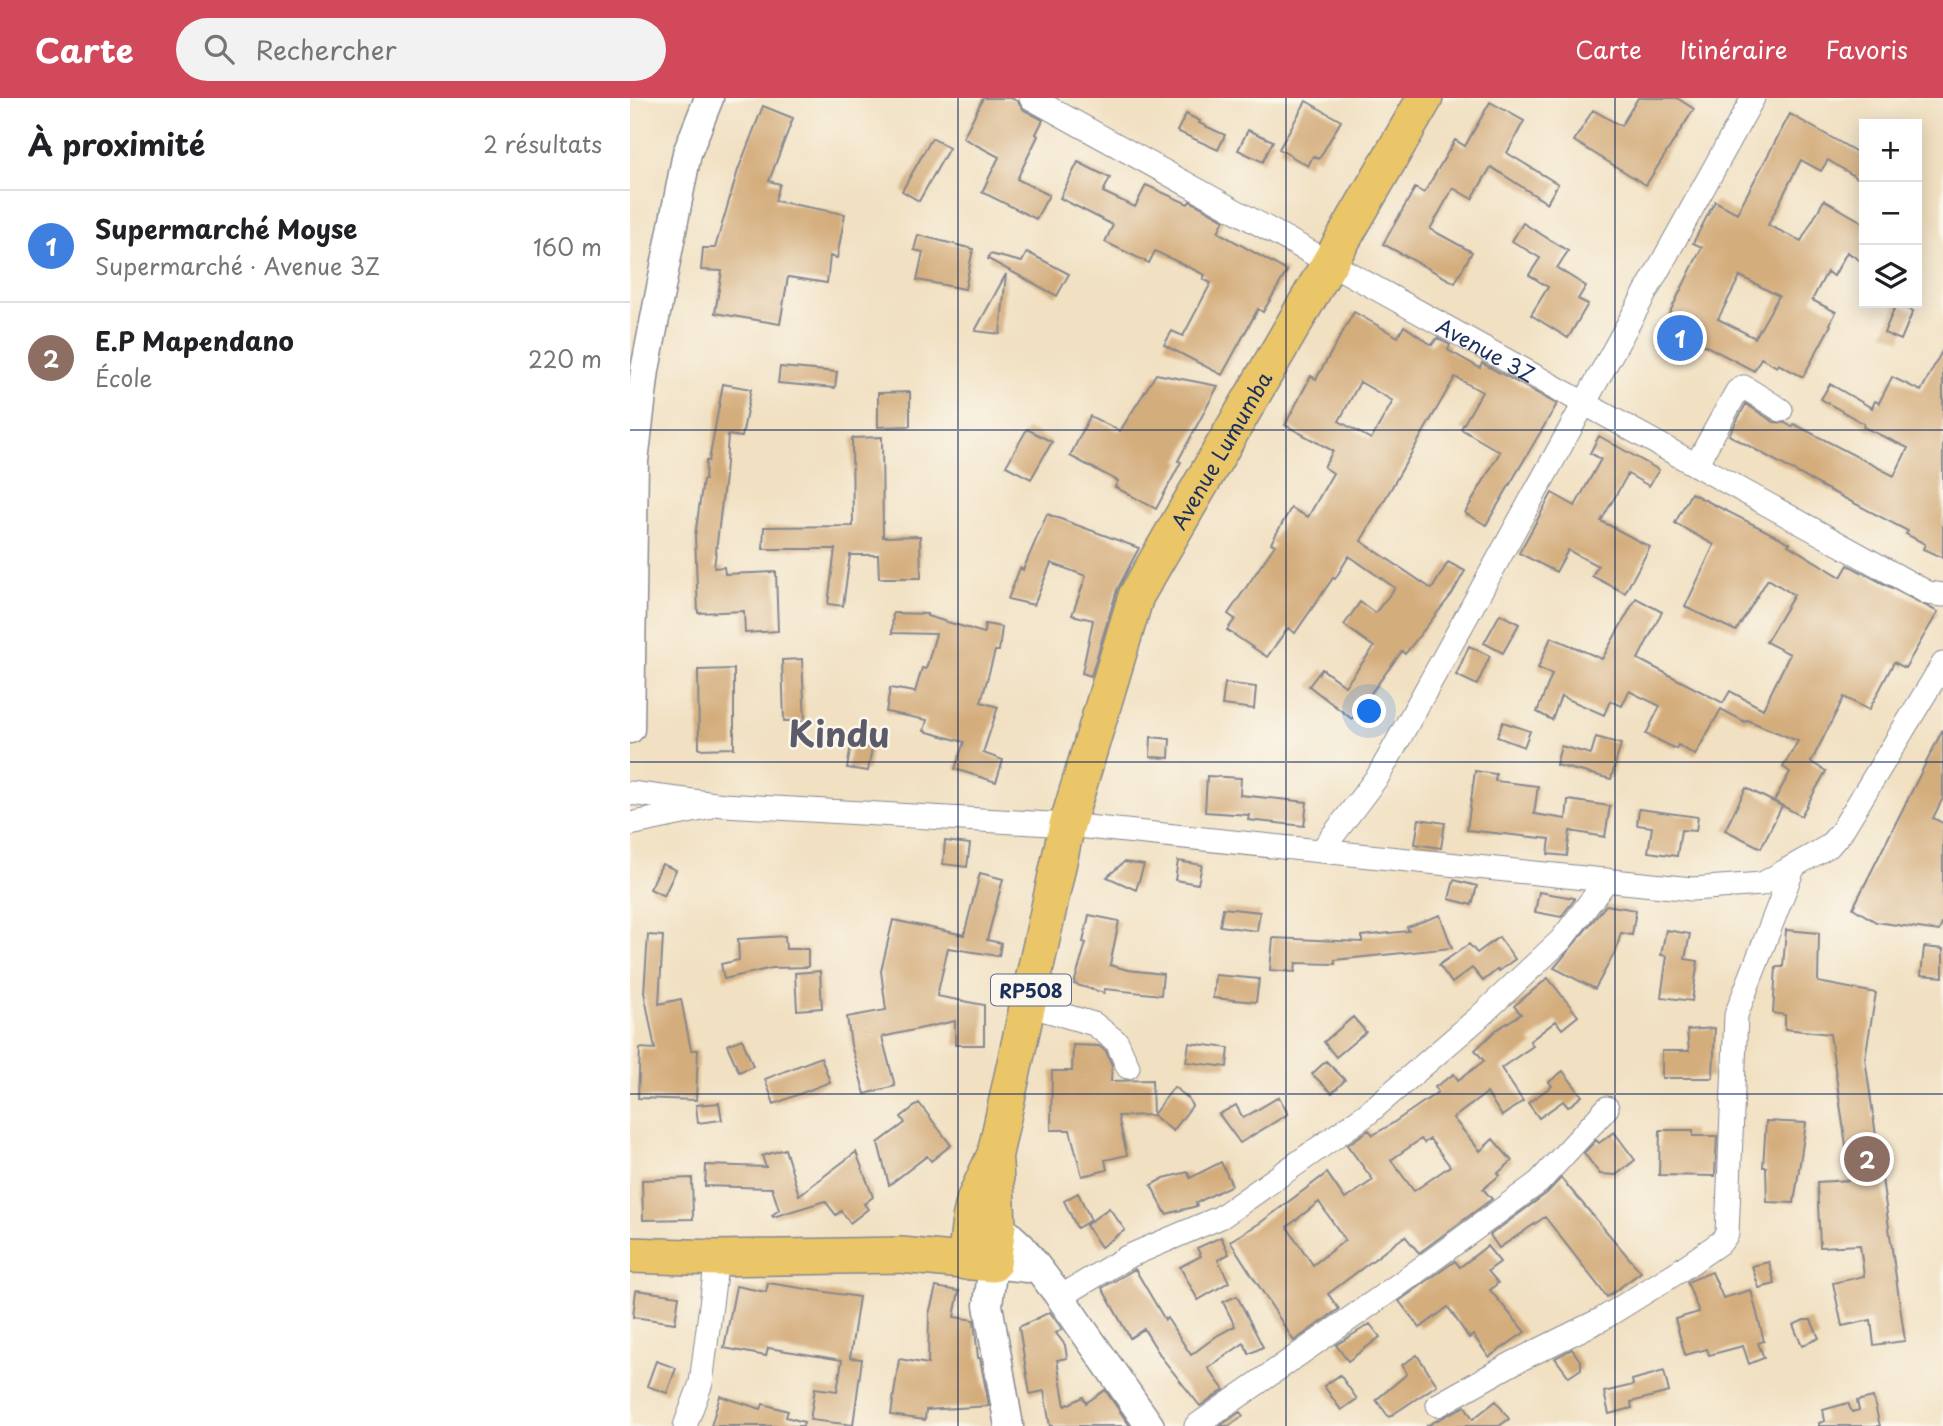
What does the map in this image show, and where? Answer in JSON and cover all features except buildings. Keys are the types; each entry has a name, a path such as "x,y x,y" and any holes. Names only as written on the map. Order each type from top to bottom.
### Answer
{"main road":[{"name":"Avenue Lumumba","path":"1067,825 1136,596 1424,98"},
{"name":"RP508","path":"979,1263 984,1222 975,1198 995,1154 1067,825"},
{"path":"901,1255 984,1222"},
{"path":"630,1255 718,1258 901,1255 979,1263"}],"street":[{"path":"630,729 631,580 638,369 687,153 709,98"},
{"name":"Avenue 3Z","path":"1031,98 1928,593 1943,595"},
{"path":"1322,850 1378,776 1753,98"},
{"path":"1696,465 1741,388 1744,387 1782,410"},
{"path":"630,793 724,805 1067,825 1692,889 1762,884 1829,846 1841,832 1943,664"},
{"path":"630,824 724,805"},
{"path":"1438,1405 1513,1363 1602,1319 1676,1273 1721,1242 1727,1234 1736,1014 1794,866"},
{"path":"1060,1297 1127,1257 1221,1217 1367,1114 1477,1019 1560,940 1607,880"},
{"path":"1027,1005 1094,1024 1117,1042 1128,1067"},
{"path":"1196,1426 1391,1291 1539,1182 1607,1108"},
{"path":"984,1222 1008,1232 1035,1265 1150,1426"},
{"path":"685,1426 701,1383 718,1258"},
{"path":"1009,1426 979,1263 1027,1268 1035,1265"}],"place":[{"name":"Supermarché Moyse","path":"1680,338"},
{"name":"E.P Mapendano","path":"1867,1159"}],"district":[{"name":"Kindu","path":"839,732"}]}
